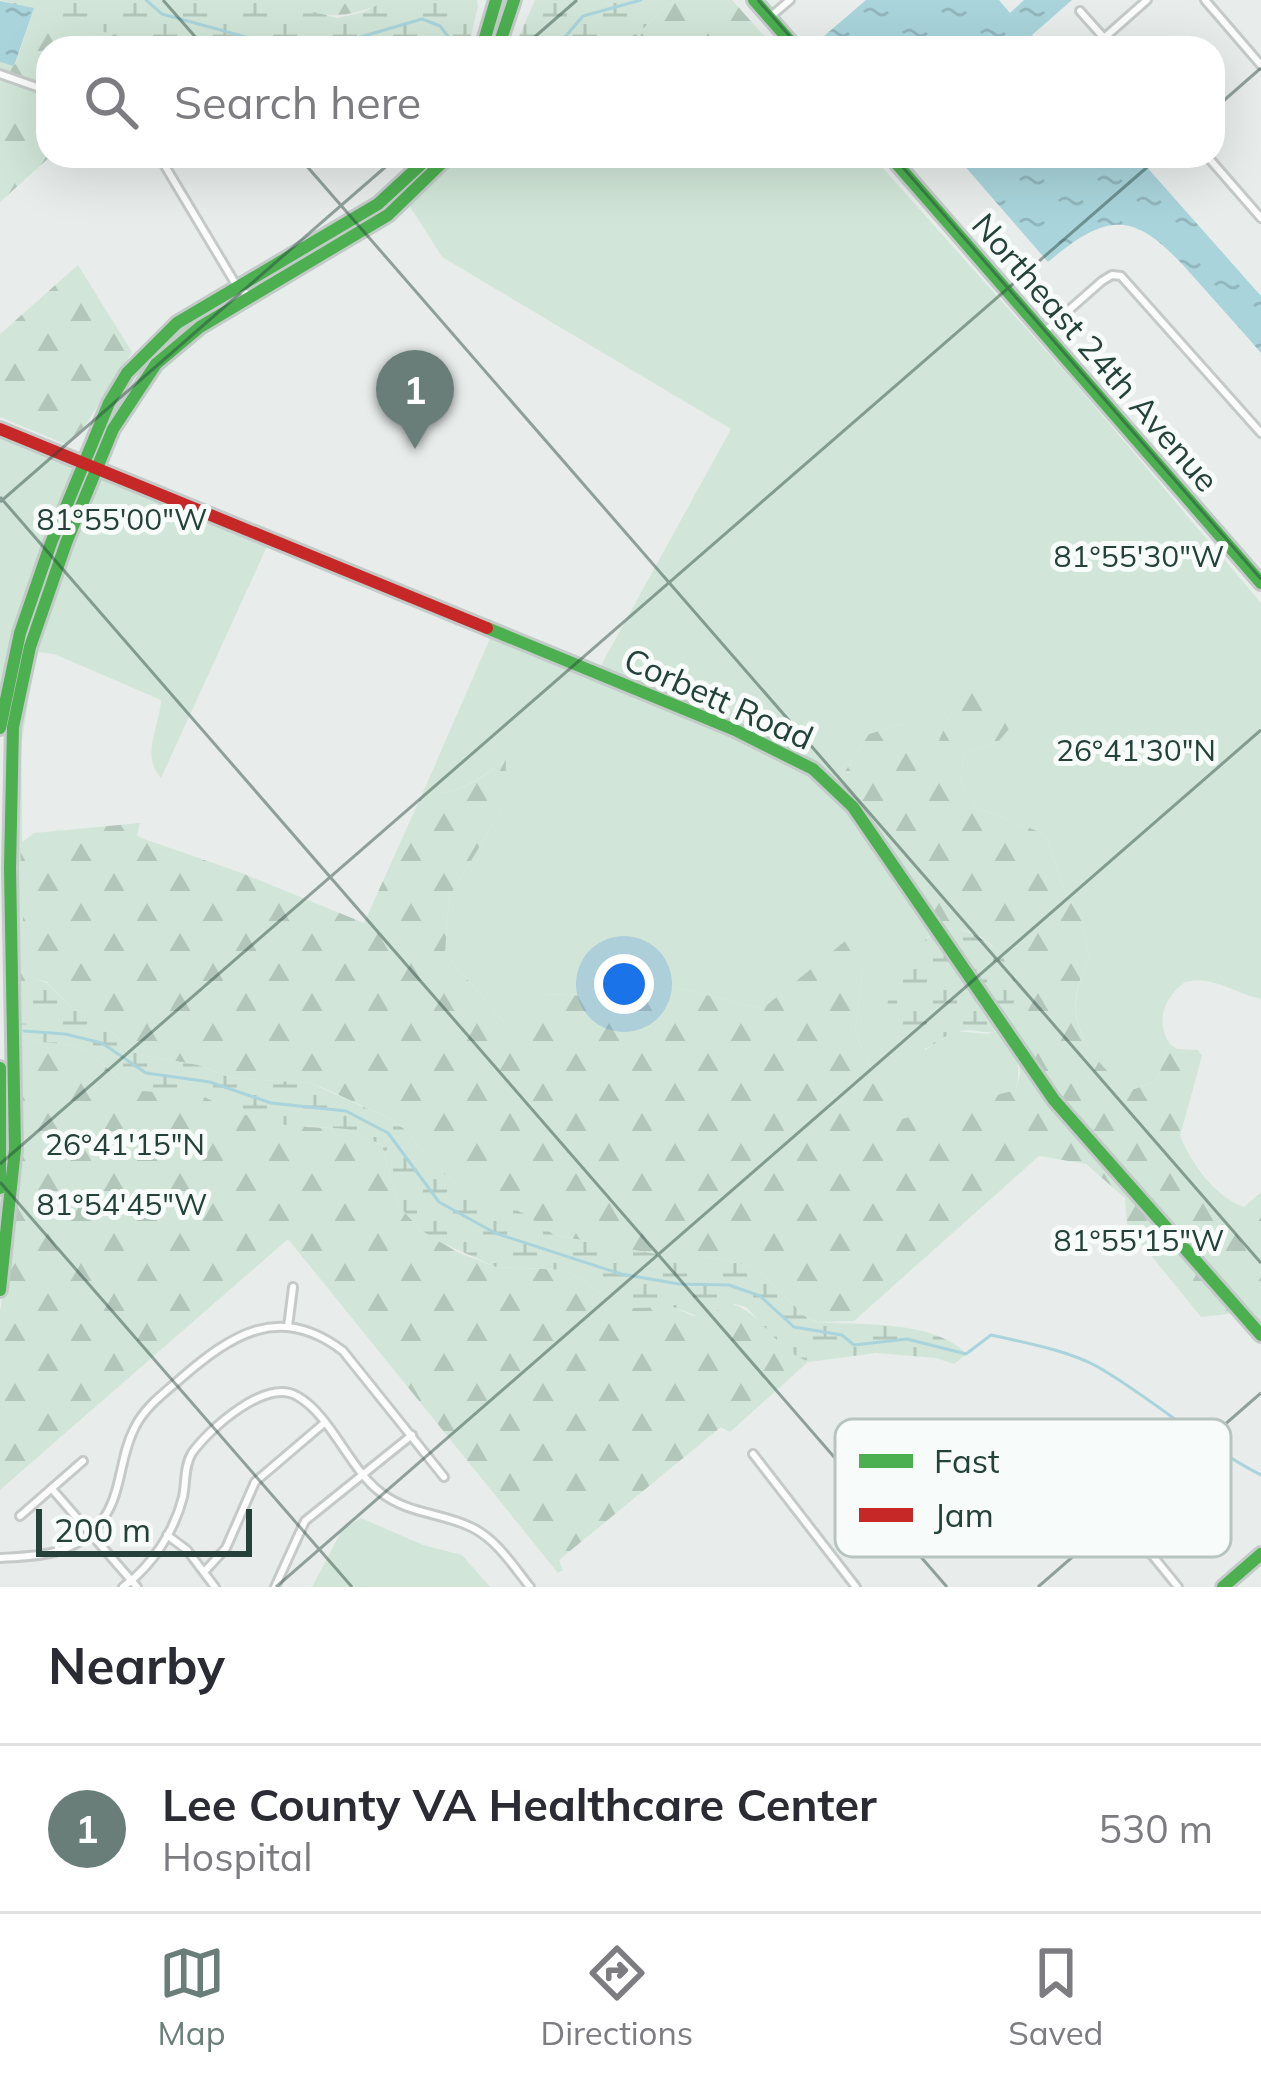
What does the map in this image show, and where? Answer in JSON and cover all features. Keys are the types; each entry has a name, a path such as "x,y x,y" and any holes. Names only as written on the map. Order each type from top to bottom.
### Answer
{"street":[{"path":"486,36 496,0"},
{"path":"502,36 514,0"},
{"path":"754,0 785,36"},
{"path":"769,18 790,0"},
{"path":"1106,36 1147,0"},
{"path":"1204,0 1261,65"},
{"path":"1080,11 1102,36"},
{"path":"0,74 36,87"},
{"path":"166,168 238,288 251,297"},
{"path":"0,728 115,393 141,356 178,323 378,204 417,168"},
{"path":"90,466 149,371 188,333 382,220 438,168"},
{"name":"Northeast 24th Avenue","path":"900,168 1261,583"},
{"path":"1217,168 1261,218"},
{"path":"1043,333 1102,281 1121,276 1261,433"},
{"path":"236,305 238,288"},
{"name":"Corbett Road","path":"0,429 752,736 821,775 863,818 1054,1100 1261,1335"},
{"path":"0,1290 16,1121 4,853 22,653"},
{"path":"0,1068 8,1179 0,1188"},
{"path":"288,1327 292,1287"},
{"path":"0,1558 43,1556 91,1534 114,1502 131,1435 152,1404 231,1339 263,1328 288,1327 314,1334 343,1352 444,1477"},
{"path":"123,1587 134,1584 167,1535 181,1503 192,1454 252,1400 274,1390 292,1393 308,1403 378,1491 401,1506 485,1535 530,1587"},
{"path":"205,1570 226,1549 255,1482 323,1424"},
{"path":"275,1587 305,1521 412,1435"},
{"path":"753,1454 856,1587"},
{"path":"20,1516 83,1461"},
{"path":"52,1489 134,1584"},
{"path":"167,1535 187,1550 215,1587"},
{"path":"1223,1587 1261,1554"},
{"path":"1154,1557 1178,1587"}],"green space":[{"path":"0,0 268,0 337,18 364,12 386,0 477,0 478,6 471,36 117,36"},
{"path":"268,0 386,0 357,12 328,15"},
{"path":"535,0 677,0 636,36 519,36"},
{"path":"677,0 732,0 764,36 636,36"},
{"path":"34,8 119,36 36,36 38,168 0,202 0,62 15,65"},
{"path":"443,168 883,168 1073,381 1261,603 1261,999 1214,983 1185,982 1164,1010 1163,1027 1170,1044 1156,1082 1127,1091 1099,1062 1081,1031 1076,998 1090,959 1081,915 1064,891 1045,834 976,807 960,780 965,753 998,742 954,707 935,750 901,724 869,734 837,784 754,731 599,669 731,429 442,257 409,205"},
{"path":"78,265 132,352 85,426 65,444 0,417 0,334"},
{"path":"0,433 78,465 17,631 0,700"},
{"path":"99,475 269,542 161,778 152,750 161,700 54,654 36,652 21,747 24,945 14,941 12,840 21,704 47,604"},
{"path":"492,634 766,747 811,772 857,820 934,933 926,938 925,1050 955,1031 987,1034 1001,1030 1016,1058 1016,1090 902,1120 855,1033 863,967 762,1009 638,978 595,996 543,994 509,1027 445,954 449,897 505,805 504,761 455,790 424,790"},
{"path":"980,686 1020,716 998,742 965,753 960,780 976,807 1045,834 1064,891 1081,915 1090,959 1080,979 1076,1015 1099,1062 1128,1091 1156,1082 1170,1044 1198,1050 1202,1056 1180,1136 1198,1168 1233,1202 1244,1207 1261,1192 1261,1329 1057,1098 1006,1024 1013,990 1002,958 977,935 943,929 866,816 837,784 869,734 901,724 935,749 954,707"},
{"path":"506,760 505,805 449,897 445,954 508,1026 543,994 595,996 638,978 762,1009 855,933 863,967 855,1033 877,1081 902,1119 1016,1090 1017,1052 1090,1151 1236,1313 1201,1317 1127,1226 1125,1198 1086,1164 1039,1156 854,1321 817,1322 754,1267 705,1256 667,1257 554,1235 456,1184 391,1119 328,1090 310,1083 231,1078 198,1065 140,1055 70,1006 47,982 36,979 29,1025 17,1023 14,941 24,944 20,844 34,833 140,823 137,836 364,923 424,790 456,790"},
{"path":"954,928 985,941 1006,963 1015,992 1006,1024 943,929"},
{"path":"935,932 1001,1030 955,1032 914,1051 897,1040 887,1009 899,974"},
{"path":"36,979 140,1055 198,1065 231,1078 310,1083 391,1119 456,1184 525,1214 554,1235 754,1267 816,1322 916,1330 953,1343 967,1354 954,1364 876,1353 808,1362 786,1350 746,1307 735,1304 700,1317 673,1307 633,1308 617,1304 566,1270 496,1267 421,1230 398,1205 382,1145 347,1129 285,1125 235,1112 201,1095 142,1091 123,1082 87,1050 18,1040 17,1023 29,1024 30,980"},
{"path":"18,1040 87,1050 123,1082 201,1095 235,1112 308,1127 347,1129 382,1145 398,1205 421,1230 457,1252 496,1267 566,1270 617,1304 673,1307 693,1316 738,1306 808,1362 730,1432 721,1427 559,1560 563,1570 558,1573 288,1239 0,1490 0,1311 21,1143"},
{"path":"361,1518 423,1545 462,1555 490,1587 312,1587 342,1530"}],"water":[{"path":"866,0 999,0 1010,13 1024,0 1072,0 1033,36 824,36"},
{"path":"0,1 34,8 14,66 0,62"},
{"path":"966,168 1148,168 1261,296 1261,353 1172,254 1139,229 1107,226 1048,262"}],"waterway":[{"path":"146,0 162,14 242,36"},
{"path":"566,36 583,16 641,0"},
{"path":"364,36 422,19 440,26 448,36"},
{"path":"24,1031 102,1043 146,1073 210,1082 271,1103 346,1111 388,1133 439,1202 495,1233 621,1274 679,1284 729,1285 760,1296 794,1327 842,1335 854,1345 907,1339 966,1354 991,1335 1046,1348 1098,1367 1175,1419"},
{"path":"1231,1457 1261,1475"}],"traffic: fast":[{"path":"486,36 496,0"},
{"path":"502,36 514,0"},
{"path":"754,0 786,36"},
{"path":"0,728 20,633 51,543 109,403 127,373 177,323 378,204 417,168"},
{"path":"0,1290 15,1149 10,868 13,727 30,647 66,543 113,429 156,364 200,327 388,215 437,168"},
{"path":"900,168 1261,583"},
{"path":"487,628 735,730 813,769 853,807 1054,1100 1261,1335"},
{"path":"0,1068 0,1188"},
{"path":"1223,1587 1261,1554"}],"traffic: jam":[{"path":"0,429 487,628"}],"place":[{"name":"Lee County VA Healthcare Center","path":"415,449"}]}
